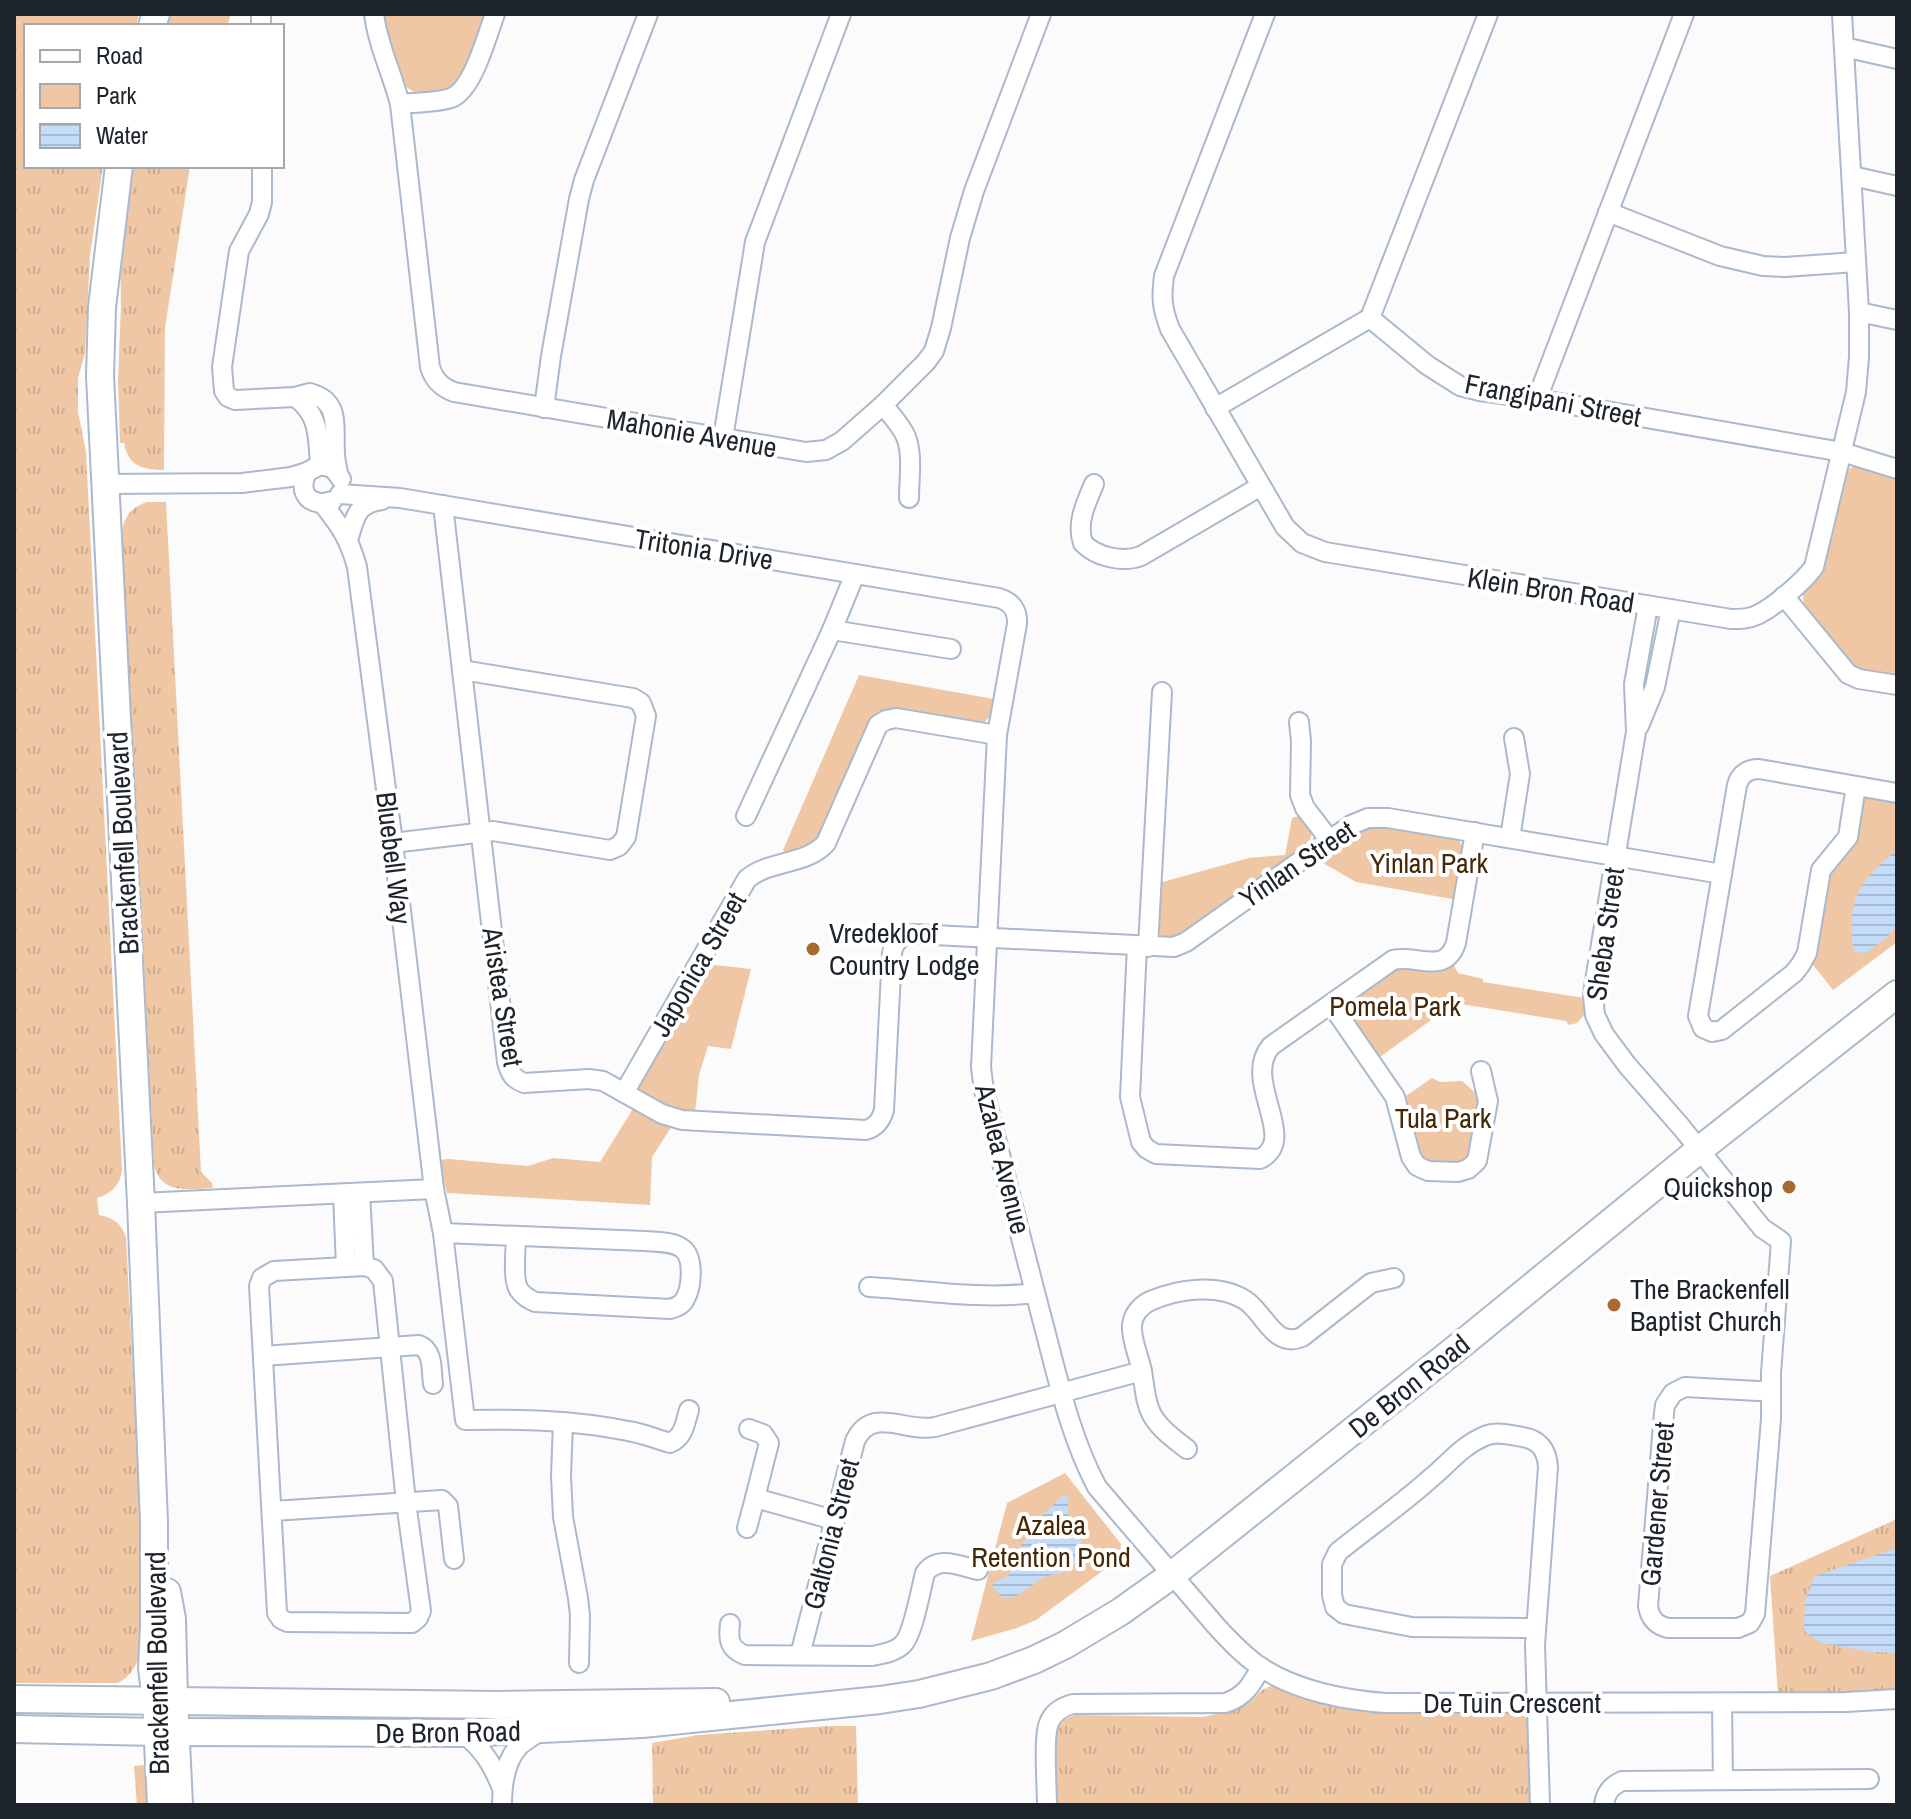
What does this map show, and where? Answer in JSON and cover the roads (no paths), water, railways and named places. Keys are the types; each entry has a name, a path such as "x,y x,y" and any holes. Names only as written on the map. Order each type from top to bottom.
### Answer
{"street":[{"name":"Mahonie Avenue","path":"374,14 380,46 400,104 432,373 440,385 454,392 806,452 826,450 842,441 926,362 938,341 960,238 974,191 1041,14"},
{"path":"400,104 446,99 462,91 471,78 495,14"},
{"path":"544,408 584,180 648,14"},
{"path":"723,438 755,242 841,14"},
{"name":"Klein Bron Road","path":"1265,14 1164,276 1161,293 1162,308 1170,329 1290,534 1317,550 1731,619 1745,619 1759,614 1807,577 1814,567 1856,392 1859,312 1842,14"},
{"path":"1215,408 1370,318 1488,14"},
{"path":"1537,399 1684,14"},
{"path":"1844,47 1897,59"},
{"name":"Brackenfell Boulevard","path":"119,168 102,307 100,376 154,1522 152,1668 165,1700 161,1805"},
{"path":"262,168 259,214 239,251 234,274 222,367 224,387 228,397 235,400 295,397 304,393 323,398 334,417 335,454 331,491"},
{"path":"1852,176 1897,186"},
{"path":"1608,212 1745,263 1785,267 1856,262"},
{"path":"1859,312 1897,320"},
{"name":"Frangipani Street","path":"1370,318 1427,365 1460,386 1842,452 1897,469"},
{"path":"295,397 315,419 318,433 314,469 303,486 331,491"},
{"path":"883,405 908,440 909,498"},
{"path":"104,484 242,483 333,468 331,491 346,534"},
{"path":"242,483 292,493 331,491"},
{"path":"1094,484 1085,506 1080,532 1083,543 1096,554 1127,559 1141,556 1261,486"},
{"name":"Tritonia Drive","path":"331,491 395,497 999,598 1009,602 1015,610"},
{"path":"346,534 362,506 395,497"},
{"name":"Aristea Street","path":"443,505 509,1071 516,1080 537,1084 589,1079 603,1081 662,1114 682,1120 860,1130 871,1128 880,1121 884,1110 895,943 909,934 987,939"},
{"name":"Bluebell Way","path":"346,534 357,567 465,1420 563,1422"},
{"path":"746,816 855,574"},
{"path":"1784,596 1848,674 1859,679 1897,685"},
{"name":"Sheba Street","path":"1648,606 1634,684 1636,732 1593,1005 1604,1034 1699,1150"},
{"name":"Sheba Street","path":"1636,732 1655,687 1671,609"},
{"name":"Azalea Avenue","path":"1015,610 1017,624 997,735 982,1080 1077,1446 1097,1487 1172,1575"},
{"path":"832,630 951,649"},
{"path":"1639,656 1661,661"},
{"path":"393,843 493,831 605,850 615,849 626,837 646,716 644,707 633,698 462,670"},
{"path":"1162,692 1130,1097 1141,1142 1156,1154 1254,1160 1270,1153 1276,1137 1265,1094 1263,1070 1264,1057 1271,1046 1393,960 1406,958 1433,962 1452,952 1475,832"},
{"name":"Japonica Street","path":"624,1093 743,884 757,872 812,853 826,843 878,725 896,718 997,735"},
{"path":"1299,722 1300,795 1305,808 1329,839"},
{"path":"1510,838 1520,774 1514,738"},
{"path":"1856,786 1848,837 1821,870 1807,953 1801,964 1794,973 1722,1030 1712,1032 1700,1025 1698,1016 1740,776 1759,769 1897,793"},
{"name":"Yinlan Street","path":"987,939 1168,948 1181,945 1329,839 1359,821 1378,817 1722,874"},
{"name":"De Bron Road","path":"14,1729 166,1732 540,1731 880,1700 959,1685 1034,1660 1120,1612 1172,1575 1897,994"},
{"path":"1331,1004 1395,1097 1411,1157 1422,1169 1458,1172 1468,1169 1477,1161 1488,1101 1481,1071"},
{"name":"Gardener Street","path":"1699,1150 1762,1228 1781,1241 1771,1419 1755,1614 1750,1623 1738,1628 1668,1628 1658,1624 1648,1606 1665,1405 1673,1393 1685,1387 1771,1390"},
{"path":"141,1203 434,1189"},
{"path":"351,1193 355,1267"},
{"path":"443,1233 645,1241 675,1245 687,1254 689,1289 685,1300 670,1309 535,1302 526,1297 516,1283 516,1236"},
{"path":"374,1269 383,1281 390,1346 421,1611 412,1623 287,1622 277,1613 259,1286 262,1278 274,1271 374,1269"},
{"path":"1187,1449 1154,1419 1146,1402 1133,1334 1133,1321 1139,1310 1153,1300 1200,1289 1224,1291 1256,1309 1279,1337 1293,1340 1302,1337 1371,1283 1394,1278"},
{"path":"869,1287 989,1295 1035,1293"},
{"path":"263,1356 419,1345 425,1347 429,1354 433,1384"},
{"path":"1062,1394 1142,1371"},
{"name":"Galtonia Street","path":"800,1655 855,1441 862,1429 881,1421 928,1429 1062,1394"},
{"path":"579,1663 578,1598 563,1517 563,1422 627,1430 670,1443 682,1432 689,1410"},
{"path":"747,1528 769,1443 763,1434 749,1429"},
{"path":"1536,1628 1412,1627 1350,1617 1339,1611 1333,1601 1332,1564 1338,1552 1433,1476 1452,1457 1483,1437 1491,1434 1528,1437 1540,1445 1548,1461 1536,1628 1540,1805"},
{"path":"755,1498 834,1520"},
{"path":"273,1511 437,1500 446,1502 454,1559"},
{"path":"730,1624 729,1639 733,1649 745,1655 872,1656 903,1645 909,1635 925,1573 931,1566 940,1562 978,1570"},
{"name":"De Tuin Crescent","path":"1172,1575 1233,1644 1261,1667 1296,1684 1359,1701 1722,1703 1897,1699"},
{"path":"1047,1805 1047,1728 1062,1708 1073,1704 1225,1703 1245,1693 1261,1667"},
{"name":"De Bron Road","path":"14,1699 498,1705 880,1700"},
{"path":"1722,1703 1723,1780"},
{"path":"502,1796 510,1760 540,1731"},
{"name":"Brackenfell Boulevard","path":"166,1732 179,1805"},
{"path":"463,1733 491,1761 502,1796"},
{"path":"1604,1805 1611,1787 1622,1781 1869,1779"}],"water":[{"path":"1897,850 1897,927 1866,953 1854,952 1851,920 1858,894 1874,871"},
{"path":"1063,1496 1069,1498 1069,1514 1081,1540 1083,1555 1063,1572 1045,1577 1010,1598 1004,1597 992,1584 1009,1575 1020,1546 1045,1513"},
{"path":"1897,1548 1897,1653 1821,1643 1804,1631 1805,1600 1815,1576"}],"place":[{"name":"Vredekloof Country Lodge","path":"813,949"},
{"name":"Quickshop","path":"1789,1187"},
{"name":"The Brackenfell Baptist Church","path":"1614,1305"}],"park label":[{"name":"Yinlan Park","path":"1429,863"},
{"name":"Pomela Park","path":"1395,1006"},
{"name":"Tula Park","path":"1443,1118"},
{"name":"Azalea Retention Pond","path":"1051,1541"}]}
